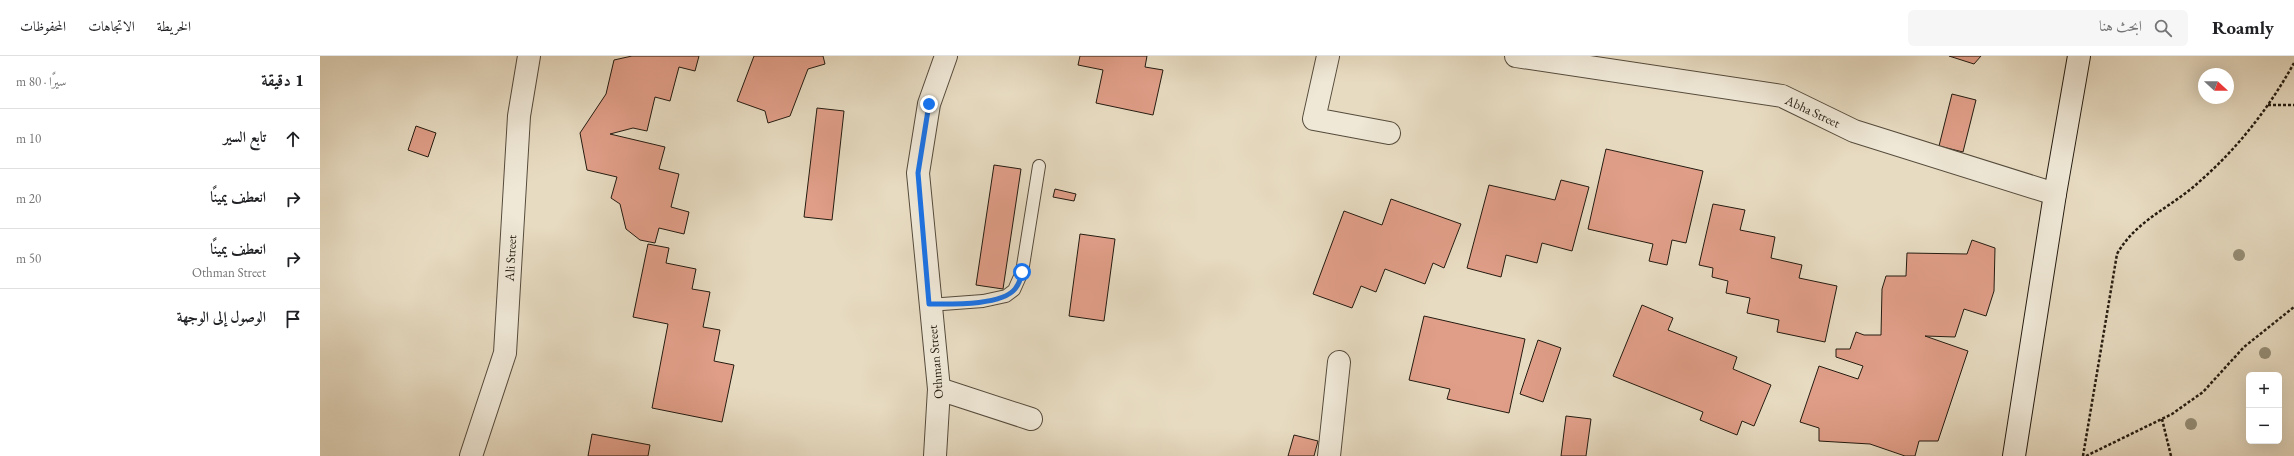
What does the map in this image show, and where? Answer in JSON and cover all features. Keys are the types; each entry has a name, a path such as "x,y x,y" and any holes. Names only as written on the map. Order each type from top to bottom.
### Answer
{"street":[{"name":"Ali Street","path":"471,456 505,353 519,116 528,56"},
{"name":"Othman Street","path":"936,456 939,389 929,304 918,173 929,104 946,56"},
{"path":"1328,56 1314,119 1389,133"},
{"name":"Abha Street","path":"1516,56 1782,96 1854,131 2055,194"},
{"path":"2014,456 2055,194 2079,56"},
{"path":"1329,456 1338,362"},
{"path":"939,389 1031,419"}],"lane":[{"path":"929,304 983,301 1006,296 1014,290 1022,272 1039,166"}],"path":[{"path":"2085,456 2117,254 2125,240 2138,227 2198,183 2238,145 2268,105 2294,63"},
{"path":"2268,105 2294,105"},
{"path":"2085,456 2162,419 2203,392 2244,347 2294,307"},
{"path":"2162,419 2171,456"}],"building":[{"path":"632,56 699,56 695,71 679,67 670,101 655,97 647,131 633,128 610,134 665,147 659,169 679,174 671,207 689,212 684,234 659,228 655,243 640,240 626,229 620,204 611,198 617,177 587,170 580,133 606,94 614,60"},
{"path":"754,56 823,56 825,64 808,69 790,116 768,123 765,111 737,101"},
{"path":"1080,56 1147,56 1145,67 1163,70 1153,115 1096,103 1103,70 1078,65"},
{"path":"1949,56 1981,56 1974,64"},
{"path":"1952,94 1976,100 1963,152 1939,146"},
{"path":"817,108 844,111 832,220 804,217"},
{"path":"416,126 436,133 428,157 408,150"},
{"path":"1606,149 1703,171 1686,243 1672,240 1667,265 1649,261 1653,244 1588,229"},
{"path":"994,165 1021,169 1003,289 976,285"},
{"path":"1561,180 1589,187 1572,251 1542,243 1537,263 1506,255 1501,277 1467,268 1489,185 1555,200"},
{"path":"1055,189 1076,194 1074,201 1053,197"},
{"path":"1391,199 1461,224 1444,268 1433,263 1425,284 1385,269 1376,292 1361,286 1352,308 1313,294 1344,211 1382,225"},
{"path":"1713,204 1745,210 1740,230 1775,237 1771,258 1802,265 1799,278 1837,286 1825,342 1777,332 1779,320 1747,313 1750,298 1726,293 1728,281 1712,277 1713,268 1699,265"},
{"path":"1080,234 1115,239 1104,321 1069,316"},
{"path":"1972,240 1995,248 1994,291 1986,316 1964,309 1955,337 1925,336 1968,351 1938,441 1919,441 1915,456 1905,456 1870,444 1819,441 1819,428 1800,422 1819,366 1858,379 1863,366 1836,357 1836,349 1850,349 1856,332 1864,335 1881,335 1882,289 1886,276 1906,276 1907,253 1967,254"},
{"path":"648,244 669,248 666,263 696,269 692,289 710,292 703,327 720,330 714,361 734,365 722,422 652,408 668,324 633,317"},
{"path":"1642,305 1673,318 1668,330 1737,357 1733,369 1771,385 1754,426 1742,421 1737,435 1700,420 1703,412 1613,376"},
{"path":"1424,316 1525,339 1509,413 1447,399 1450,389 1409,380"},
{"path":"1538,340 1561,348 1543,402 1520,394"},
{"path":"1566,416 1591,419 1586,456 1561,456"},
{"path":"592,434 650,445 648,456 588,456"},
{"path":"1294,435 1318,441 1314,456 1288,456"}],"route":[{"path":"929,104 918,173 929,304 970,303 1006,296 1014,290 1020,282 1022,272"}]}
